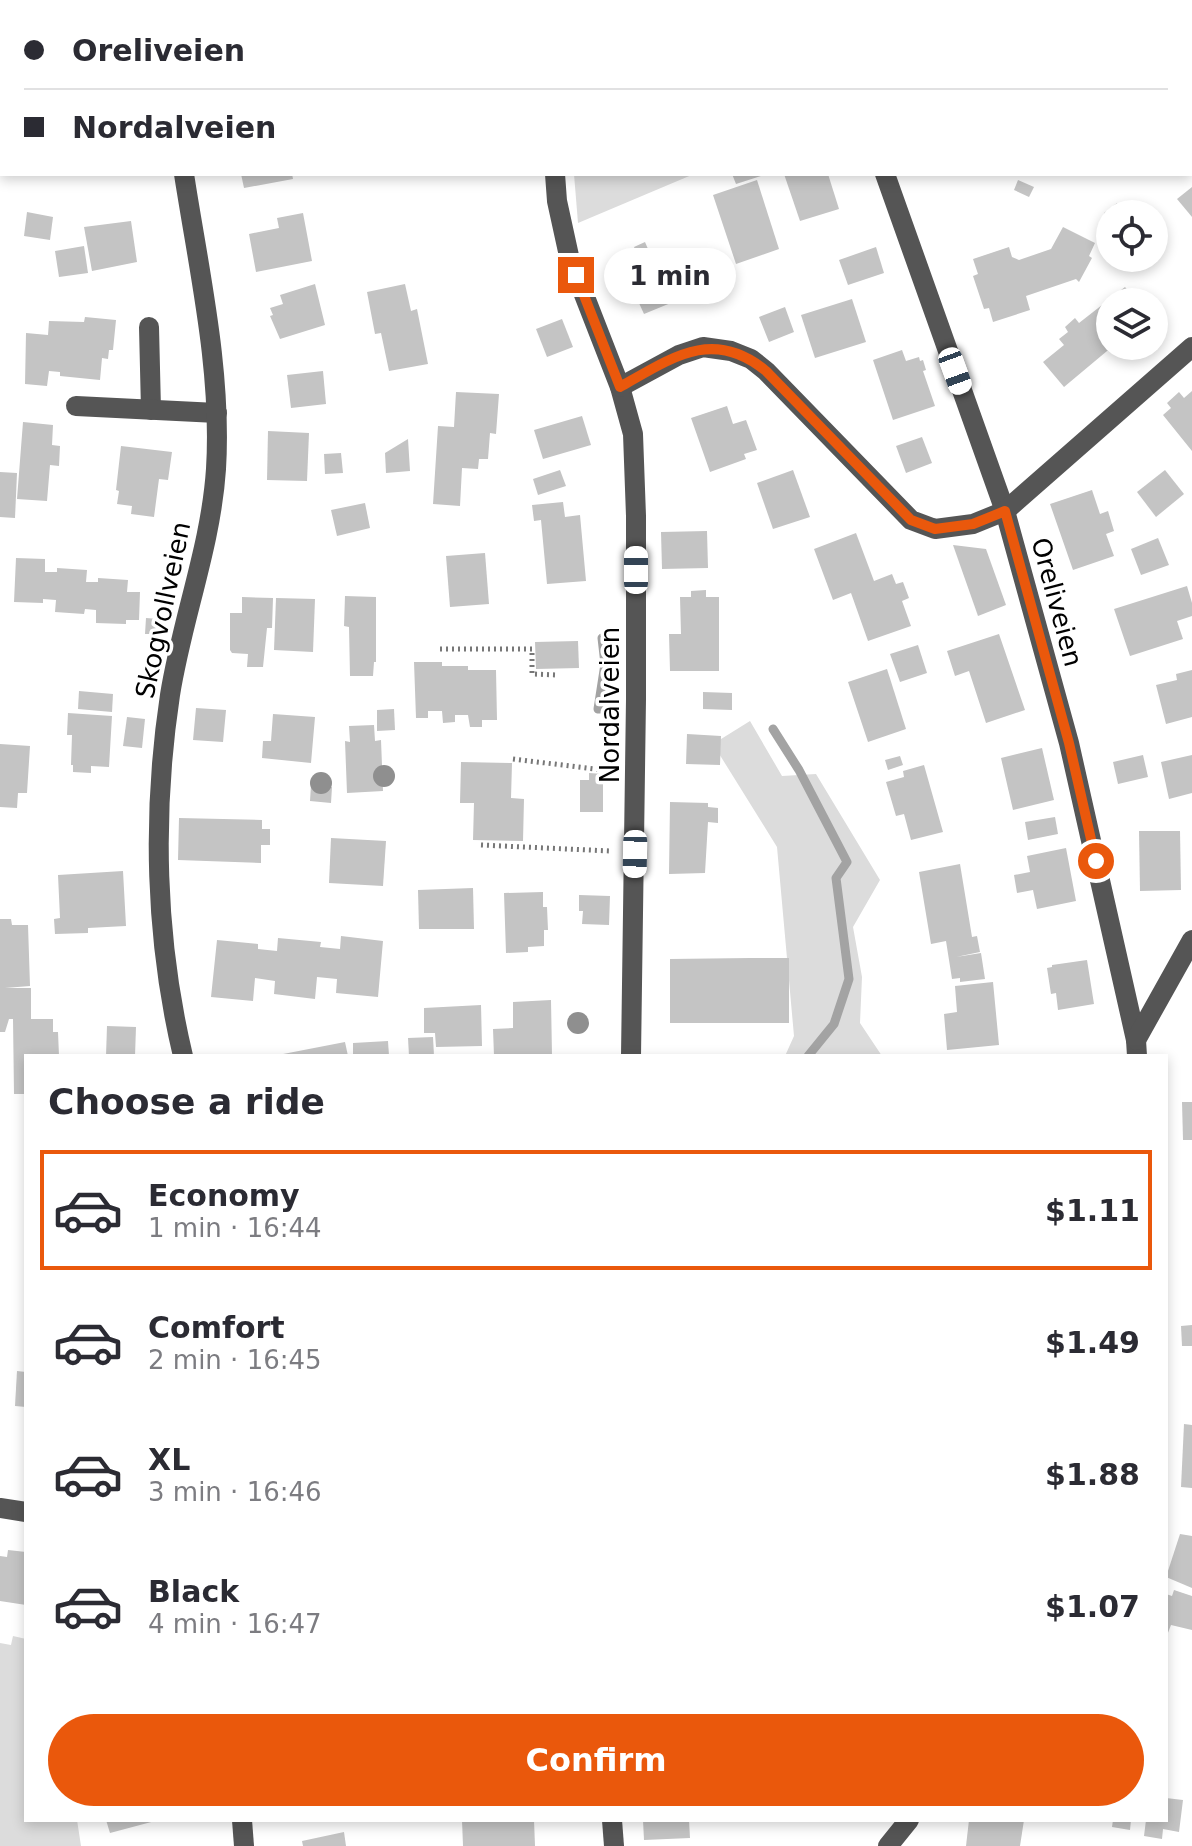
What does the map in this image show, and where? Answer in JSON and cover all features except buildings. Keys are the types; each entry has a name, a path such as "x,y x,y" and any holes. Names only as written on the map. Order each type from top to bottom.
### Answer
{"street":[{"name":"Skogvollveien","path":"182,1054 169,1000 161,925 164,748 170,693 203,550 216,473 217,413 184,176"},
{"name":"Nordalveien","path":"555,176 557,201 569,256 620,387 633,434 636,753 631,1054"},
{"name":"Oreliveien","path":"886,176 1005,511 1069,743 1137,1048"},
{"path":"149,327 151,410"},
{"path":"620,387 679,355 703,347 731,351 751,359 911,520 935,529 973,524 1005,511 1192,347"},
{"path":"76,406 217,413"},
{"path":"1137,1048 1192,940"},
{"path":"0,1508 24,1512"},
{"path":"242,1822 244,1846"},
{"path":"612,1822 614,1846"},
{"path":"888,1846 907,1822"}],"path":[{"path":"440,649 532,649 532,674 557,675"},
{"path":"513,759 604,770"},
{"path":"481,845 614,852"}],"shaded area":[{"path":"574,176 689,176 578,223"},
{"path":"750,721 782,776 816,774 880,880 853,927 862,977 860,1023 881,1054 786,1054 794,1036 777,847 713,744"},
{"path":"13,1636 24,1639 24,1822 77,1822 81,1846 0,1846 0,1643 11,1645"}],"waterway":[{"path":"602,638 605,664 598,709 611,709"},
{"path":"773,729 799,770 847,862 836,878 849,979 834,1024 810,1054"}],"route":[{"path":"576,275 620,387 679,355 703,347 731,351 751,359 766,371 911,520 935,529 973,524 1005,511 1069,743 1096,861"}]}
